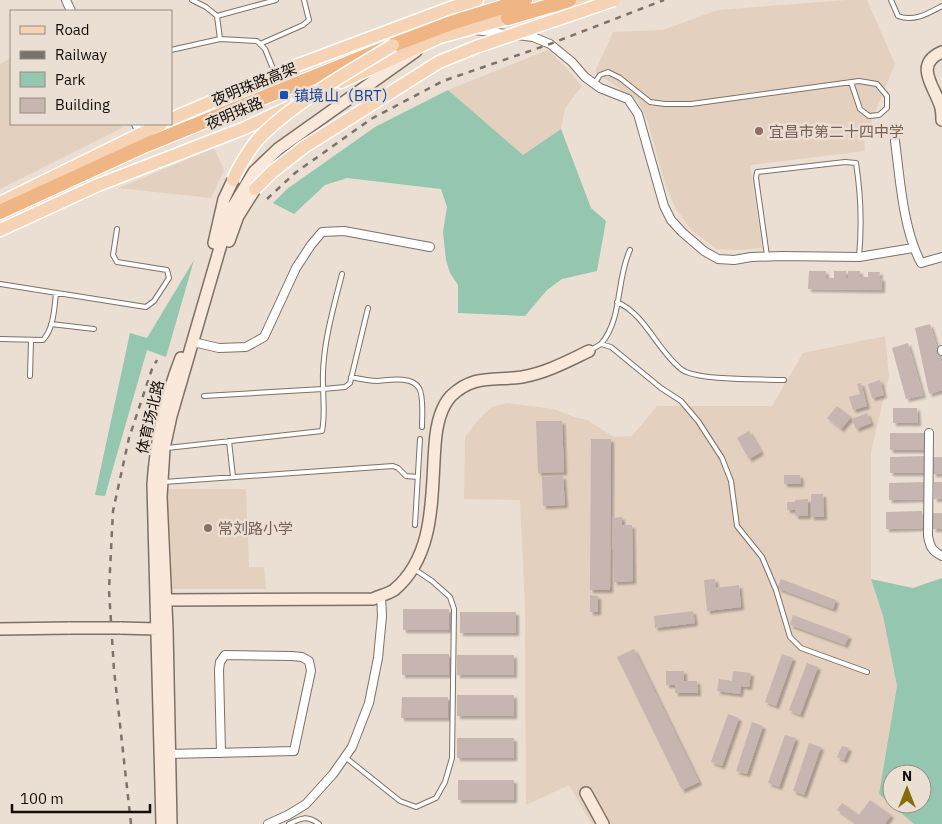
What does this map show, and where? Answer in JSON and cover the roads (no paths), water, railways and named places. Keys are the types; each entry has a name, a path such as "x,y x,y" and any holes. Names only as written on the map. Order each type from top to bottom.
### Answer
{"highway":[{"name":"夜明珠路高架","path":"0,212 146,145 393,45 451,23 525,0"},
{"path":"508,18 569,0"}],"main road":[{"name":"夜明珠路","path":"172,119 275,74 449,4 477,0"},
{"name":"夜明珠路","path":"0,230 98,185 245,128 440,36 508,18 597,0"},
{"path":"190,341 238,216 255,188 304,146 439,62 476,47 614,0"},
{"name":"体育场北路","path":"162,824 165,754 165,600 162,483 164,448 190,341 231,210 254,172 278,149 428,42"},
{"path":"190,341 224,199 237,171 261,136 289,113 336,80 393,45"},
{"path":"942,52 936,54 928,62 927,73 941,108 942,120"},
{"path":"363,71 372,72 376,76 363,88"},
{"path":"0,203 138,128 155,125"},
{"name":"体育场北路","path":"171,824 157,629 152,498 156,449 162,415 174,378 190,341"},
{"path":"165,600 373,599 392,591 409,574 422,550 431,510 437,424 450,398 464,385 486,379 522,377 555,367 589,351"},
{"path":"0,629 157,629"},
{"path":"586,793 603,824"}],"street":[{"path":"468,29 533,37 550,44 594,84 628,99 638,114 664,206 671,220 704,251 718,259 734,260 767,256 859,257 913,248"},
{"path":"896,141 908,227 913,248 921,263 942,257"},
{"path":"190,341 219,348 246,347 264,337 296,268 322,232 344,231 430,247"},
{"path":"929,433 928,536 934,552 942,556"},
{"path":"268,824 306,804 333,774 352,747 370,703 378,658 382,616 381,596"},
{"path":"165,754 221,753 294,751 311,671 309,661 302,657 292,656 224,655 220,662 219,670 221,753"}],"lane":[{"path":"192,0 206,7 217,16 220,39"},
{"path":"217,16 276,0"},
{"path":"260,44 304,25 309,20 304,0"},
{"path":"891,0 898,16 907,19 920,17 942,6"},
{"path":"172,50 220,39 257,41 265,49 275,74"},
{"path":"594,84 600,75 608,72 620,78 650,102 691,104 851,82 859,81 877,84 887,96 886,108 879,115 869,116 860,110 851,82"},
{"path":"767,256 756,178 757,172 845,162 856,163 860,188 862,224 859,257"},
{"path":"0,284 146,307 154,301 169,278 167,270 117,262 113,255 117,229"},
{"path":"589,351 601,344 609,334 624,263 630,250"},
{"path":"164,448 322,431 324,421 323,374 326,340 342,274"},
{"path":"0,339 43,340 48,335 56,294"},
{"path":"617,302 637,315 648,332 682,370 697,375 784,380"},
{"path":"204,396 345,386 350,383 368,308"},
{"path":"51,324 94,328"},
{"path":"30,376 31,340"},
{"path":"601,344 611,347 661,388 681,401 698,421 722,458 731,481 738,526 762,557 776,590 790,637 801,648 867,672"},
{"path":"351,377 379,381 393,378 413,382 419,388 422,427"},
{"path":"415,525 420,439"},
{"path":"229,442 233,478"},
{"path":"162,483 393,466 406,476 418,477"},
{"path":"345,757 400,801 416,806 436,798 445,782 452,758 454,609 450,597 432,581 412,568"},
{"path":"289,824 301,819 312,819 319,824"}],"railway":[{"path":"267,199 295,173 371,119 443,81 550,44 664,0"},
{"path":"131,824 114,670 109,590 113,511 129,438 152,369 157,360"}],"place":[{"name":"镇境山（BRT）","path":"284,95"},
{"name":"宜昌市第二十四中学","path":"759,131"},
{"name":"常刘路小学","path":"208,528"}]}
